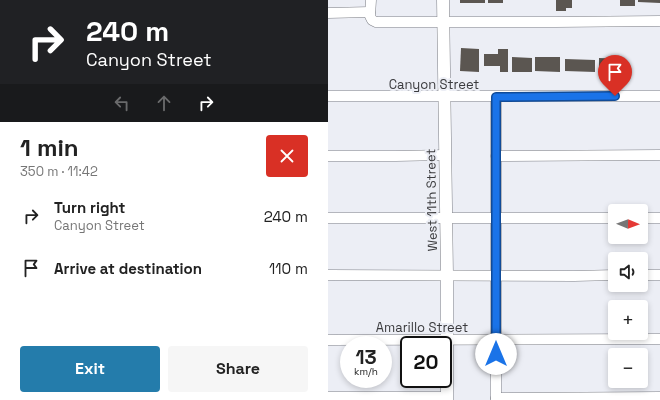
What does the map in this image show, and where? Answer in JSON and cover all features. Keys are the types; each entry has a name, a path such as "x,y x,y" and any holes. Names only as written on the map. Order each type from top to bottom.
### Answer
{"main road":[{"name":"West 11th Street","path":"443,0 446,336"},
{"name":"West 11th Street","path":"447,388 447,398"}],"street":[{"path":"371,0 370,16 372,20 376,22 660,21"},
{"path":"328,13 370,12"},
{"name":"Canyon Street","path":"328,96 660,96"},
{"path":"496,97 496,399 660,397"},
{"path":"328,156 445,155"},
{"path":"496,156 660,155"},
{"path":"328,218 608,218"},
{"path":"648,218 660,218"},
{"path":"328,275 608,275"},
{"path":"648,275 660,275"},
{"name":"Amarillo Street","path":"452,340 660,339"},
{"name":"Amarillo Street","path":"328,340 400,340"},
{"path":"328,397 447,398"}],"building":[{"path":"460,0 485,0 485,3 460,3"},
{"path":"488,0 503,0 503,3 488,3"},
{"path":"556,0 572,0 572,8 566,8 566,11 556,11"},
{"path":"620,0 635,0 635,6 620,6"},
{"path":"638,0 660,0 660,3 638,2"},
{"path":"461,48 479,49 479,72 460,71"},
{"path":"498,49 508,49 508,72 500,72 500,66 484,66 484,54 498,54"},
{"path":"512,57 532,58 532,72 512,72"},
{"path":"535,57 560,57 560,72 535,71"},
{"path":"599,58 626,59 626,71 599,70"},
{"path":"565,59 595,60 595,72 565,71"}],"route":[{"path":"496,354 496,97 615,96"}]}
